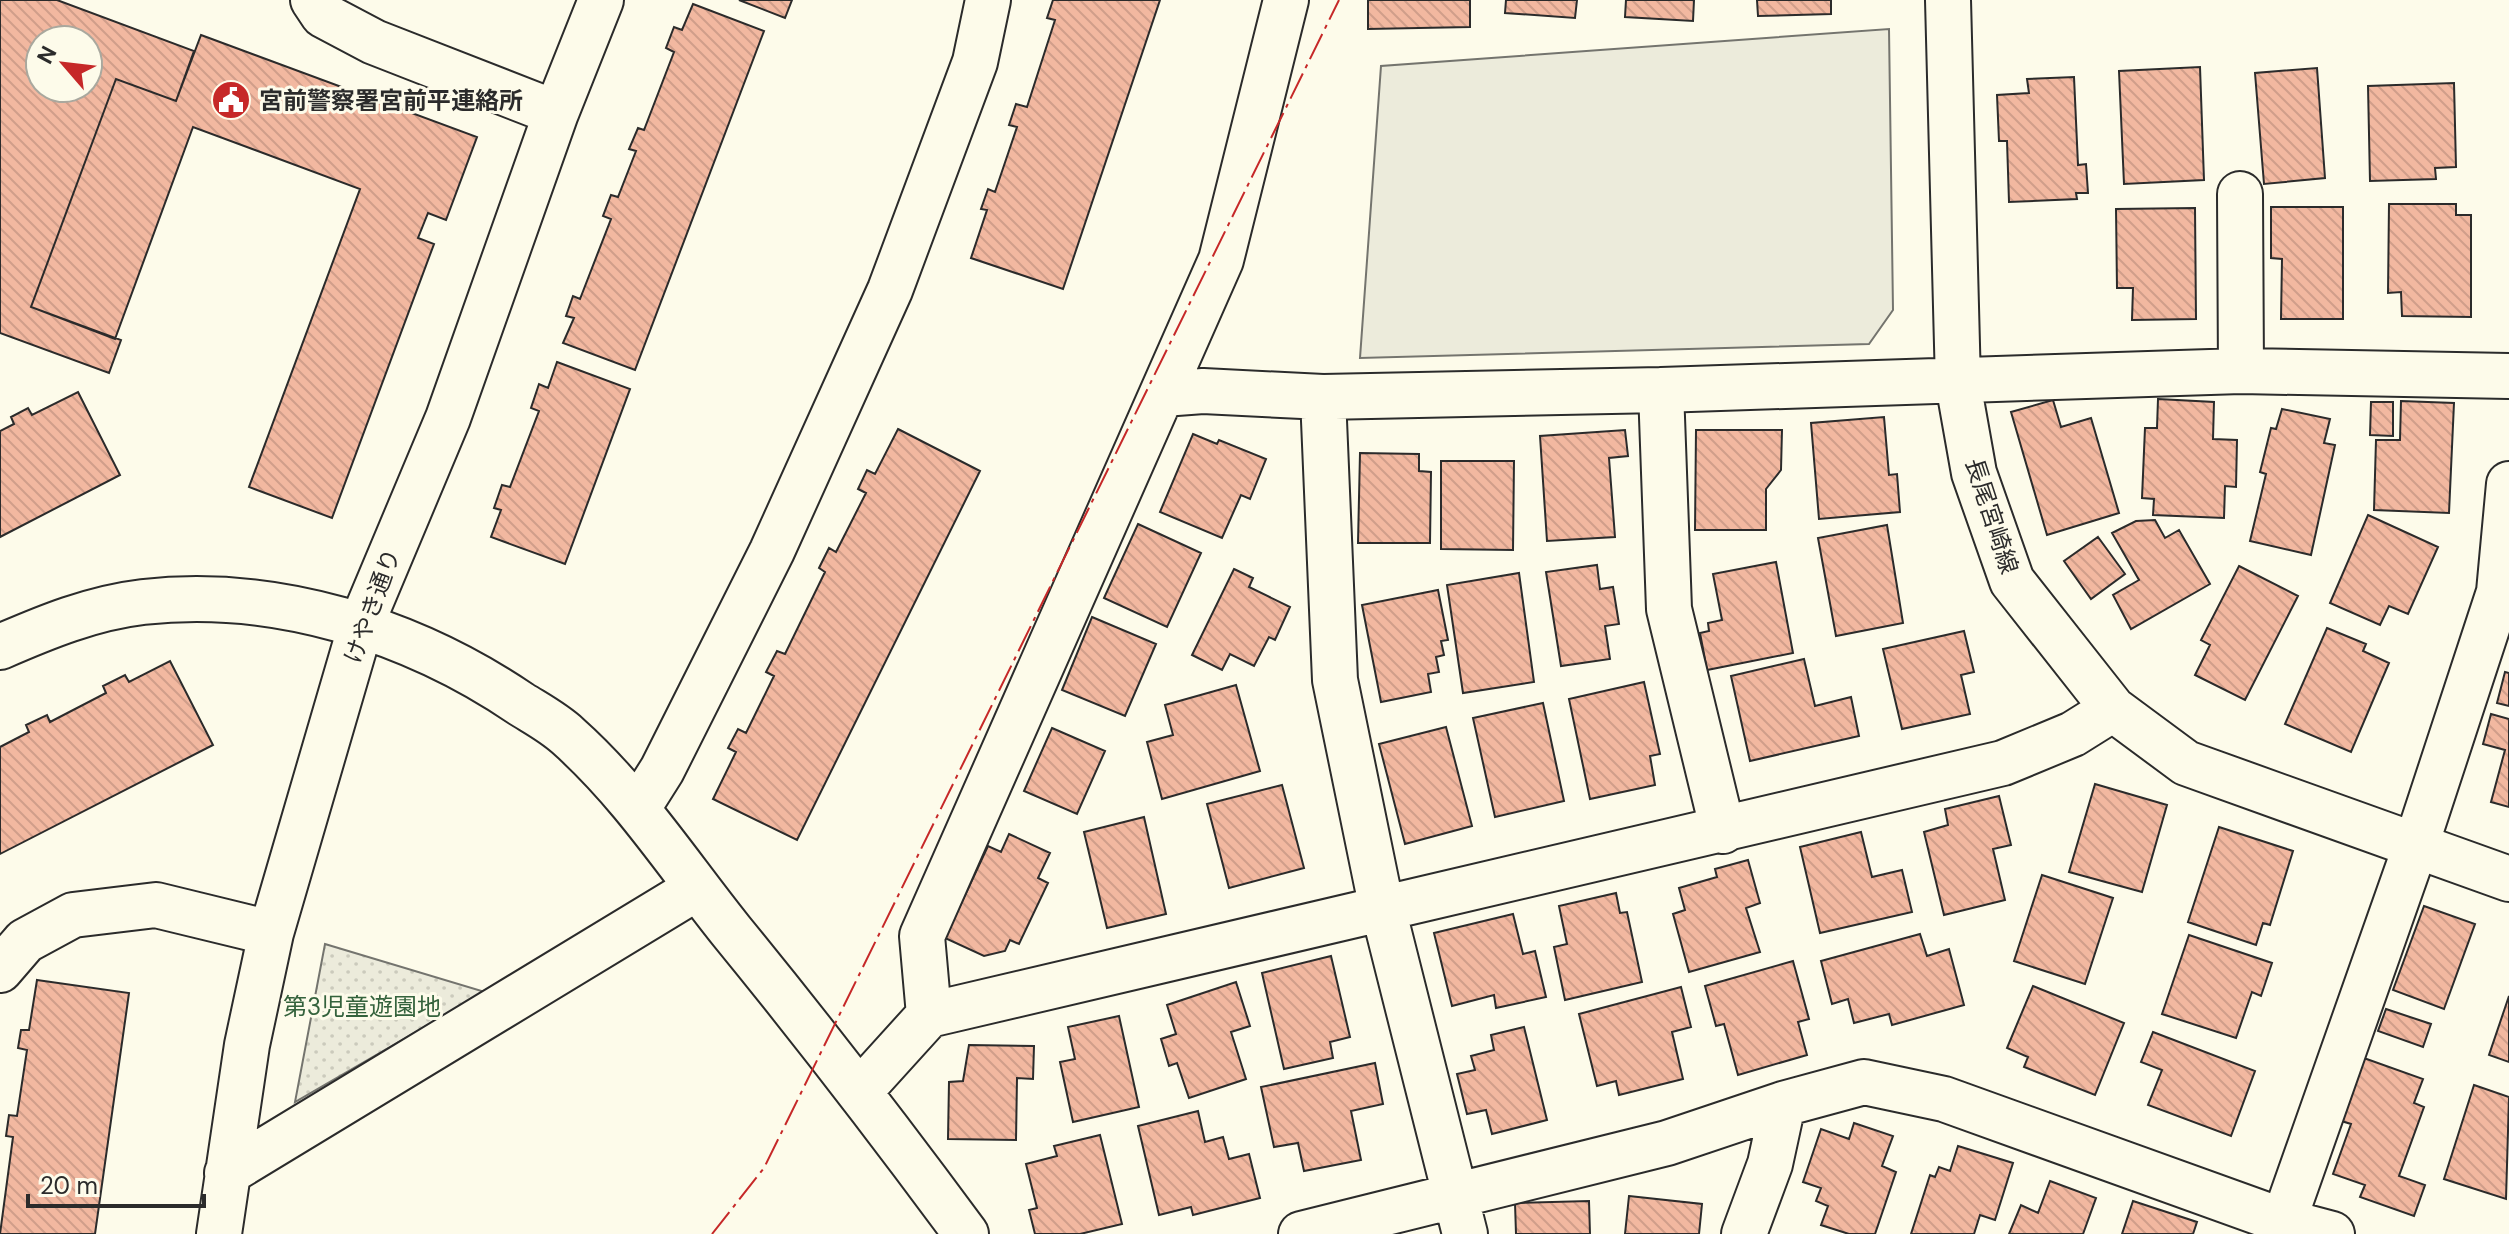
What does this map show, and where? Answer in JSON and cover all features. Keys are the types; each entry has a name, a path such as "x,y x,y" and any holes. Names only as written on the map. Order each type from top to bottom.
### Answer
{"street":[{"path":"313,0 323,15 374,42 556,113"},
{"name":"けやき通り","path":"219,1234 247,1045 271,933 361,625 448,418 556,113 601,0"},
{"path":"638,808 662,770 772,551 890,290 975,62 988,0"},
{"path":"929,1015 922,936 1221,260 1286,0"},
{"name":"長尾宮崎線","path":"1948,0 1958,383 1974,473 2012,581 2113,709 2186,763 2415,848 2509,879"},
{"path":"2240,194 2241,371"},
{"path":"1163,394 1203,391 1323,397 1661,390 1958,383 2241,371 2509,376"},
{"path":"1661,390 1669,609 1723,831"},
{"path":"1323,397 1335,680 1384,910 1461,1215"},
{"path":"2281,1228 2504,593 2509,484"},
{"path":"0,647 66,619 142,602 247,600 361,625 472,670 567,734 638,808 697,888 861,1090 966,1234"},
{"path":"861,1090 929,1015 2003,763 2073,734 2113,709"},
{"path":"227,1173 697,888"},
{"path":"0,970 25,941 73,915 156,905 271,933"},
{"path":"1301,1234 1461,1215 1783,1104 1864,1082 1944,1099 2281,1228 2332,1234"},
{"path":"1744,1234 1770,1164 1783,1104"}],"green space":[{"path":"1889,29 1893,310 1869,344 1360,358 1381,66"},
{"name":"第3児童遊園地","path":"325,944 485,992 295,1102"}],"building":[{"path":"0,0 57,0 194,51 176,101 116,79 31,307 121,340 109,373 0,333"},
{"path":"739,0 792,0 785,18"},
{"path":"1053,0 1160,0 1063,289 971,258 987,210 981,209 988,189 995,192 1017,127 1009,125 1016,104 1027,107 1055,20 1047,18"},
{"path":"1368,0 1470,0 1470,27 1368,29"},
{"path":"1506,0 1577,0 1575,18 1505,13"},
{"path":"1626,0 1694,0 1693,21 1625,17"},
{"path":"1757,0 1831,0 1831,14 1758,16"},
{"path":"693,4 764,31 635,370 563,343 574,318 566,316 573,296 580,299 611,219 603,216 611,195 618,197 636,151 629,149 638,128 644,130 674,52 666,48 674,27 682,30"},
{"path":"201,35 477,137 446,220 428,213 418,238 434,244 332,518 249,487 360,189 193,127 115,339 31,307 116,79 176,101"},
{"path":"2200,67 2204,180 2124,184 2119,71"},
{"path":"2317,68 2325,178 2264,184 2255,73"},
{"path":"2074,77 2078,165 2086,164 2088,193 2076,193 2077,199 2009,202 2007,141 1999,141 1997,95 2029,93 2027,79"},
{"path":"2454,83 2456,167 2435,168 2436,179 2370,181 2368,86"},
{"path":"2389,204 2456,204 2456,215 2471,215 2471,317 2402,316 2401,292 2388,293"},
{"path":"2271,207 2343,207 2343,319 2281,319 2282,259 2271,258"},
{"path":"2195,208 2196,319 2132,320 2133,288 2117,288 2116,209"},
{"path":"557,362 630,389 565,564 491,537 501,510 494,508 502,485 510,487 539,411 531,408 539,384 548,388"},
{"path":"78,392 120,475 0,537 0,431 14,424 11,417 28,408 32,415"},
{"path":"2158,399 2214,402 2213,439 2237,440 2236,487 2225,486 2224,518 2153,515 2154,499 2142,498 2145,428 2157,428"},
{"path":"2053,400 2061,427 2091,418 2119,513 2047,535 2011,412"},
{"path":"2401,401 2454,403 2449,513 2374,510 2376,440 2400,440"},
{"path":"2371,402 2393,402 2393,436 2370,435"},
{"path":"2282,409 2330,419 2324,443 2335,445 2311,555 2250,541 2266,474 2260,472 2271,428 2276,429"},
{"path":"1884,417 1889,475 1897,474 1900,512 1819,519 1811,423"},
{"path":"898,429 980,471 797,840 713,799 736,752 728,748 738,729 746,733 774,676 766,672 777,651 785,654 825,572 819,568 829,548 836,552 866,493 858,489 867,470 875,474"},
{"path":"1625,430 1628,456 1609,458 1615,537 1547,541 1540,436"},
{"path":"1696,430 1782,430 1781,470 1766,489 1766,530 1695,530"},
{"path":"1193,434 1217,444 1219,440 1266,459 1250,499 1241,495 1222,538 1160,512"},
{"path":"1360,453 1419,454 1419,471 1431,472 1430,543 1358,543"},
{"path":"1441,461 1514,461 1513,550 1441,549"},
{"path":"2368,515 2438,547 2408,614 2389,606 2380,625 2330,603"},
{"path":"2155,520 2165,538 2179,530 2210,584 2131,629 2113,595 2139,580 2112,533 2136,521"},
{"path":"1138,524 1201,553 1167,627 1104,598"},
{"path":"1887,525 1903,623 1836,636 1818,538"},
{"path":"2098,537 2125,574 2091,599 2064,561"},
{"path":"1776,562 1793,653 1707,670 1700,633 1709,631 1708,623 1722,620 1713,574"},
{"path":"1597,565 1600,589 1613,587 1619,624 1605,626 1610,659 1561,666 1546,572"},
{"path":"2239,566 2298,596 2245,700 2195,675 2210,645 2201,640"},
{"path":"1234,569 1253,578 1249,587 1290,607 1275,640 1269,637 1254,666 1230,654 1222,670 1192,655"},
{"path":"1519,573 1534,682 1463,693 1447,585"},
{"path":"1438,590 1448,640 1441,641 1444,655 1436,657 1439,672 1428,674 1431,692 1381,702 1362,605"},
{"path":"1092,617 1156,644 1125,716 1062,690"},
{"path":"2327,628 2366,644 2363,651 2389,663 2351,752 2285,724"},
{"path":"1964,631 1974,672 1961,675 1970,714 1902,729 1883,649"},
{"path":"1804,659 1815,706 1851,697 1859,736 1750,761 1731,676"},
{"path":"170,661 213,745 0,854 0,747 29,732 26,725 47,715 50,722 106,693 103,686 125,675 129,682"},
{"path":"2505,672 2509,673 2509,706 2497,703"},
{"path":"1644,682 1660,754 1650,756 1655,785 1590,799 1569,699"},
{"path":"1236,685 1260,771 1162,799 1147,742 1173,735 1165,705"},
{"path":"1543,703 1564,801 1495,817 1473,718"},
{"path":"2491,714 2509,719 2509,807 2491,802 2505,750 2483,744"},
{"path":"1446,727 1472,826 1405,844 1379,744"},
{"path":"1052,728 1105,751 1077,814 1024,791"},
{"path":"2095,784 2167,805 2142,892 2069,872"},
{"path":"1282,785 1304,868 1229,888 1207,804"},
{"path":"1999,796 2011,845 1993,849 2005,900 1944,915 1924,832 1948,825 1945,809"},
{"path":"1144,817 1166,914 1107,928 1084,832"},
{"path":"2219,827 2293,851 2270,925 2263,923 2256,945 2188,922"},
{"path":"1861,832 1872,877 1902,870 1912,912 1820,933 1800,847"},
{"path":"1009,834 1050,853 1038,878 1048,883 1019,944 1010,940 1005,951 984,956 945,938 988,846 1001,852"},
{"path":"1748,860 1760,903 1746,908 1760,952 1689,972 1673,914 1685,910 1679,888 1717,877 1715,869"},
{"path":"2042,875 2113,898 2085,984 2014,961"},
{"path":"1616,893 1620,913 1627,912 1642,982 1565,1000 1554,947 1567,944 1559,906"},
{"path":"2424,906 2475,924 2444,1009 2393,990"},
{"path":"1513,914 1523,954 1535,951 1546,997 1496,1008 1494,995 1452,1006 1434,933"},
{"path":"1920,934 1927,956 1949,949 1964,1005 1892,1025 1889,1014 1854,1023 1848,999 1832,1004 1821,961"},
{"path":"2189,935 2272,963 2261,996 2252,992 2236,1038 2162,1014"},
{"path":"1331,956 1350,1037 1330,1042 1333,1058 1284,1069 1262,973"},
{"path":"1793,961 1809,1019 1798,1022 1807,1055 1738,1075 1724,1024 1716,1026 1705,986"},
{"path":"37,980 129,993 95,1234 0,1234 13,1137 6,1136 9,1115 17,1116 27,1050 18,1048 21,1030 29,1030"},
{"path":"1236,982 1250,1026 1231,1032 1246,1079 1189,1098 1177,1063 1169,1066 1161,1039 1176,1034 1167,1005"},
{"path":"2033,986 2124,1023 2095,1095 2024,1067 2028,1057 2007,1048"},
{"path":"1681,987 1691,1027 1672,1032 1683,1079 1619,1095 1616,1081 1597,1086 1579,1014"},
{"path":"2509,996 2509,1062 2489,1055"},
{"path":"2386,1009 2431,1024 2423,1047 2378,1031"},
{"path":"1119,1016 1139,1107 1073,1122 1060,1062 1075,1059 1068,1027"},
{"path":"1524,1027 1547,1120 1492,1134 1486,1110 1467,1114 1457,1074 1475,1070 1471,1056 1494,1050 1491,1035"},
{"path":"2153,1032 2255,1071 2231,1136 2148,1105 2162,1070 2141,1062"},
{"path":"969,1045 1034,1046 1033,1079 1017,1078 1016,1140 948,1139 949,1082 963,1081"},
{"path":"2361,1057 2423,1079 2414,1103 2424,1107 2399,1176 2425,1185 2414,1216 2360,1197 2365,1185 2333,1174 2351,1124 2338,1120"},
{"path":"1375,1063 1383,1104 1351,1111 1361,1160 1304,1171 1298,1143 1274,1147 1261,1087"},
{"path":"2474,1085 2509,1097 2506,1199 2444,1179"},
{"path":"1198,1111 1205,1142 1223,1137 1229,1159 1249,1154 1260,1198 1193,1215 1191,1207 1159,1215 1138,1126"},
{"path":"1854,1123 1893,1136 1882,1166 1896,1172 1875,1234 1849,1234 1821,1225 1828,1206 1816,1201 1821,1188 1803,1182 1821,1129 1849,1139"},
{"path":"1100,1135 1122,1224 1080,1234 1035,1234 1029,1210 1037,1208 1026,1164 1057,1156 1054,1146"},
{"path":"1958,1146 2013,1163 1995,1220 1980,1215 1974,1234 1911,1234 1930,1175 1935,1177 1939,1167 1950,1171"},
{"path":"2050,1181 2096,1198 2083,1234 2009,1234 2021,1205 2038,1213"},
{"path":"1629,1196 1702,1204 1699,1234 1625,1234"},
{"path":"1589,1201 1590,1234 1516,1234 1515,1203"},
{"path":"2133,1201 2197,1222 2193,1234 2122,1234"}],"power":[{"path":"712,1234 764,1168 1339,0"}],"place":[{"name":"宮前警察署宮前平連絡所","path":"231,100"}]}
